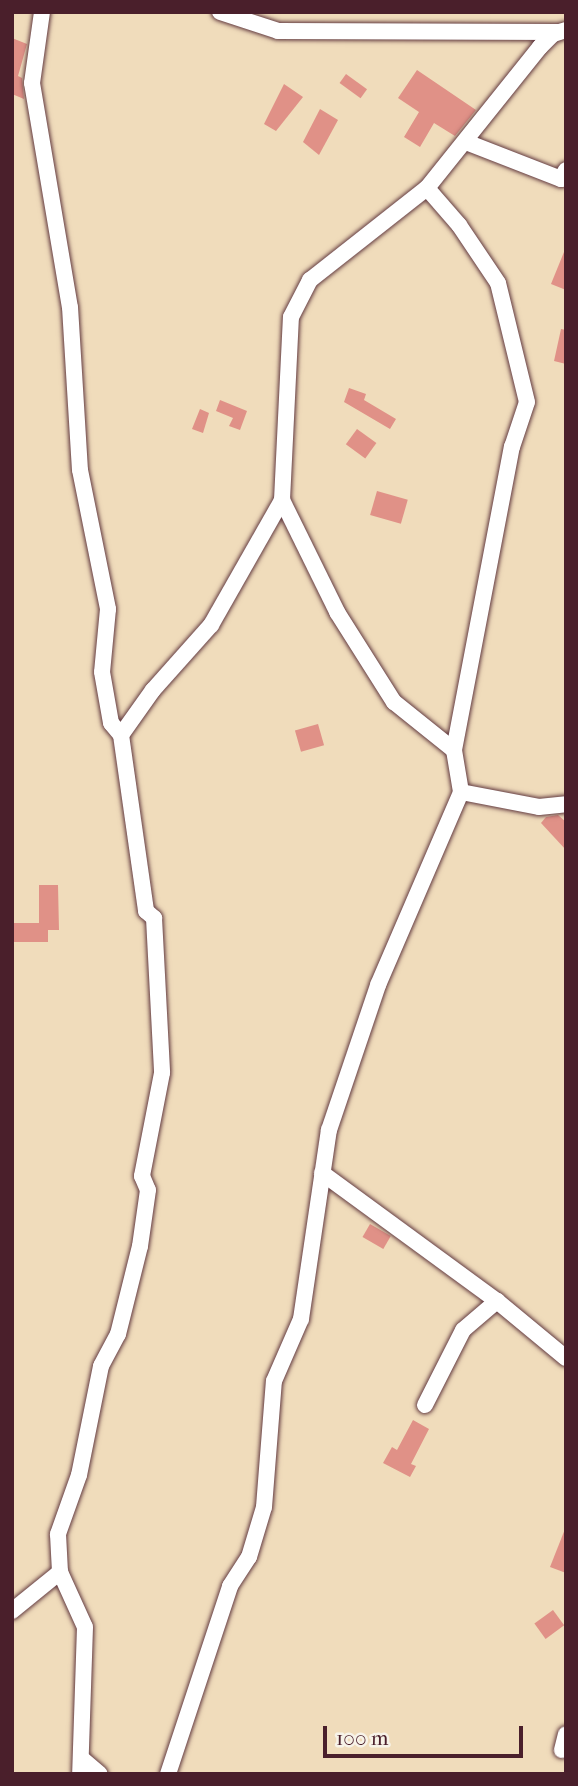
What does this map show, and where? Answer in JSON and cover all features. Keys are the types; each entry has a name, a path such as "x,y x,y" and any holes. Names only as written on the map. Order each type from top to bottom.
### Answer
{"street":[{"path":"42,12 32,83 70,307 80,470 108,609 102,672 111,723 121,735 146,911 153,918 162,1073 142,1176 148,1190 140,1246 118,1334 101,1366 79,1475 58,1534 60,1572 85,1628 81,1766 100,1774"},
{"path":"220,12 278,31 562,31"},
{"path":"121,735 153,690 211,625 282,500 291,317 310,280 427,188 466,142 490,106 562,31"},
{"path":"466,142 561,179 566,170"},
{"path":"168,1774 230,1586 249,1557 264,1507 274,1381 301,1319 329,1130 378,985 461,792 454,750 512,447 527,402 498,283 459,225 427,188"},
{"path":"282,500 337,612 394,702 454,750"},
{"path":"461,792 539,807 566,804"},
{"path":"322,1173 497,1301 566,1358"},
{"path":"425,1405 463,1330 497,1301"},
{"path":"12,1611 60,1572"}],"building":[{"path":"12,38 27,44 18,76 22,78 24,99 12,94"},
{"path":"417,70 476,110 455,136 434,123 420,147 404,137 419,112 398,98"},
{"path":"346,74 367,89 361,98 340,83"},
{"path":"284,84 303,97 276,131 264,124"},
{"path":"320,109 338,120 319,155 303,142"},
{"path":"566,247 566,290 551,284"},
{"path":"561,329 566,330 566,364 554,361"},
{"path":"349,388 366,394 364,400 396,419 390,429 344,402"},
{"path":"220,400 247,411 240,430 229,426 233,418 216,411"},
{"path":"200,409 209,413 203,433 192,429"},
{"path":"357,429 376,443 365,458 346,444"},
{"path":"377,491 408,500 401,524 370,515"},
{"path":"318,724 324,745 301,752 295,731"},
{"path":"558,815 566,822 566,850 541,823 546,817"},
{"path":"39,885 58,885 59,930 48,930 48,942 12,942 12,923 39,923"},
{"path":"370,1224 391,1236 383,1249 362,1237"},
{"path":"413,1420 429,1429 411,1464 416,1466 410,1477 383,1463 392,1447 397,1450"},
{"path":"566,1529 566,1573 550,1567"},
{"path":"553,1610 564,1625 546,1639 534,1624"}]}
